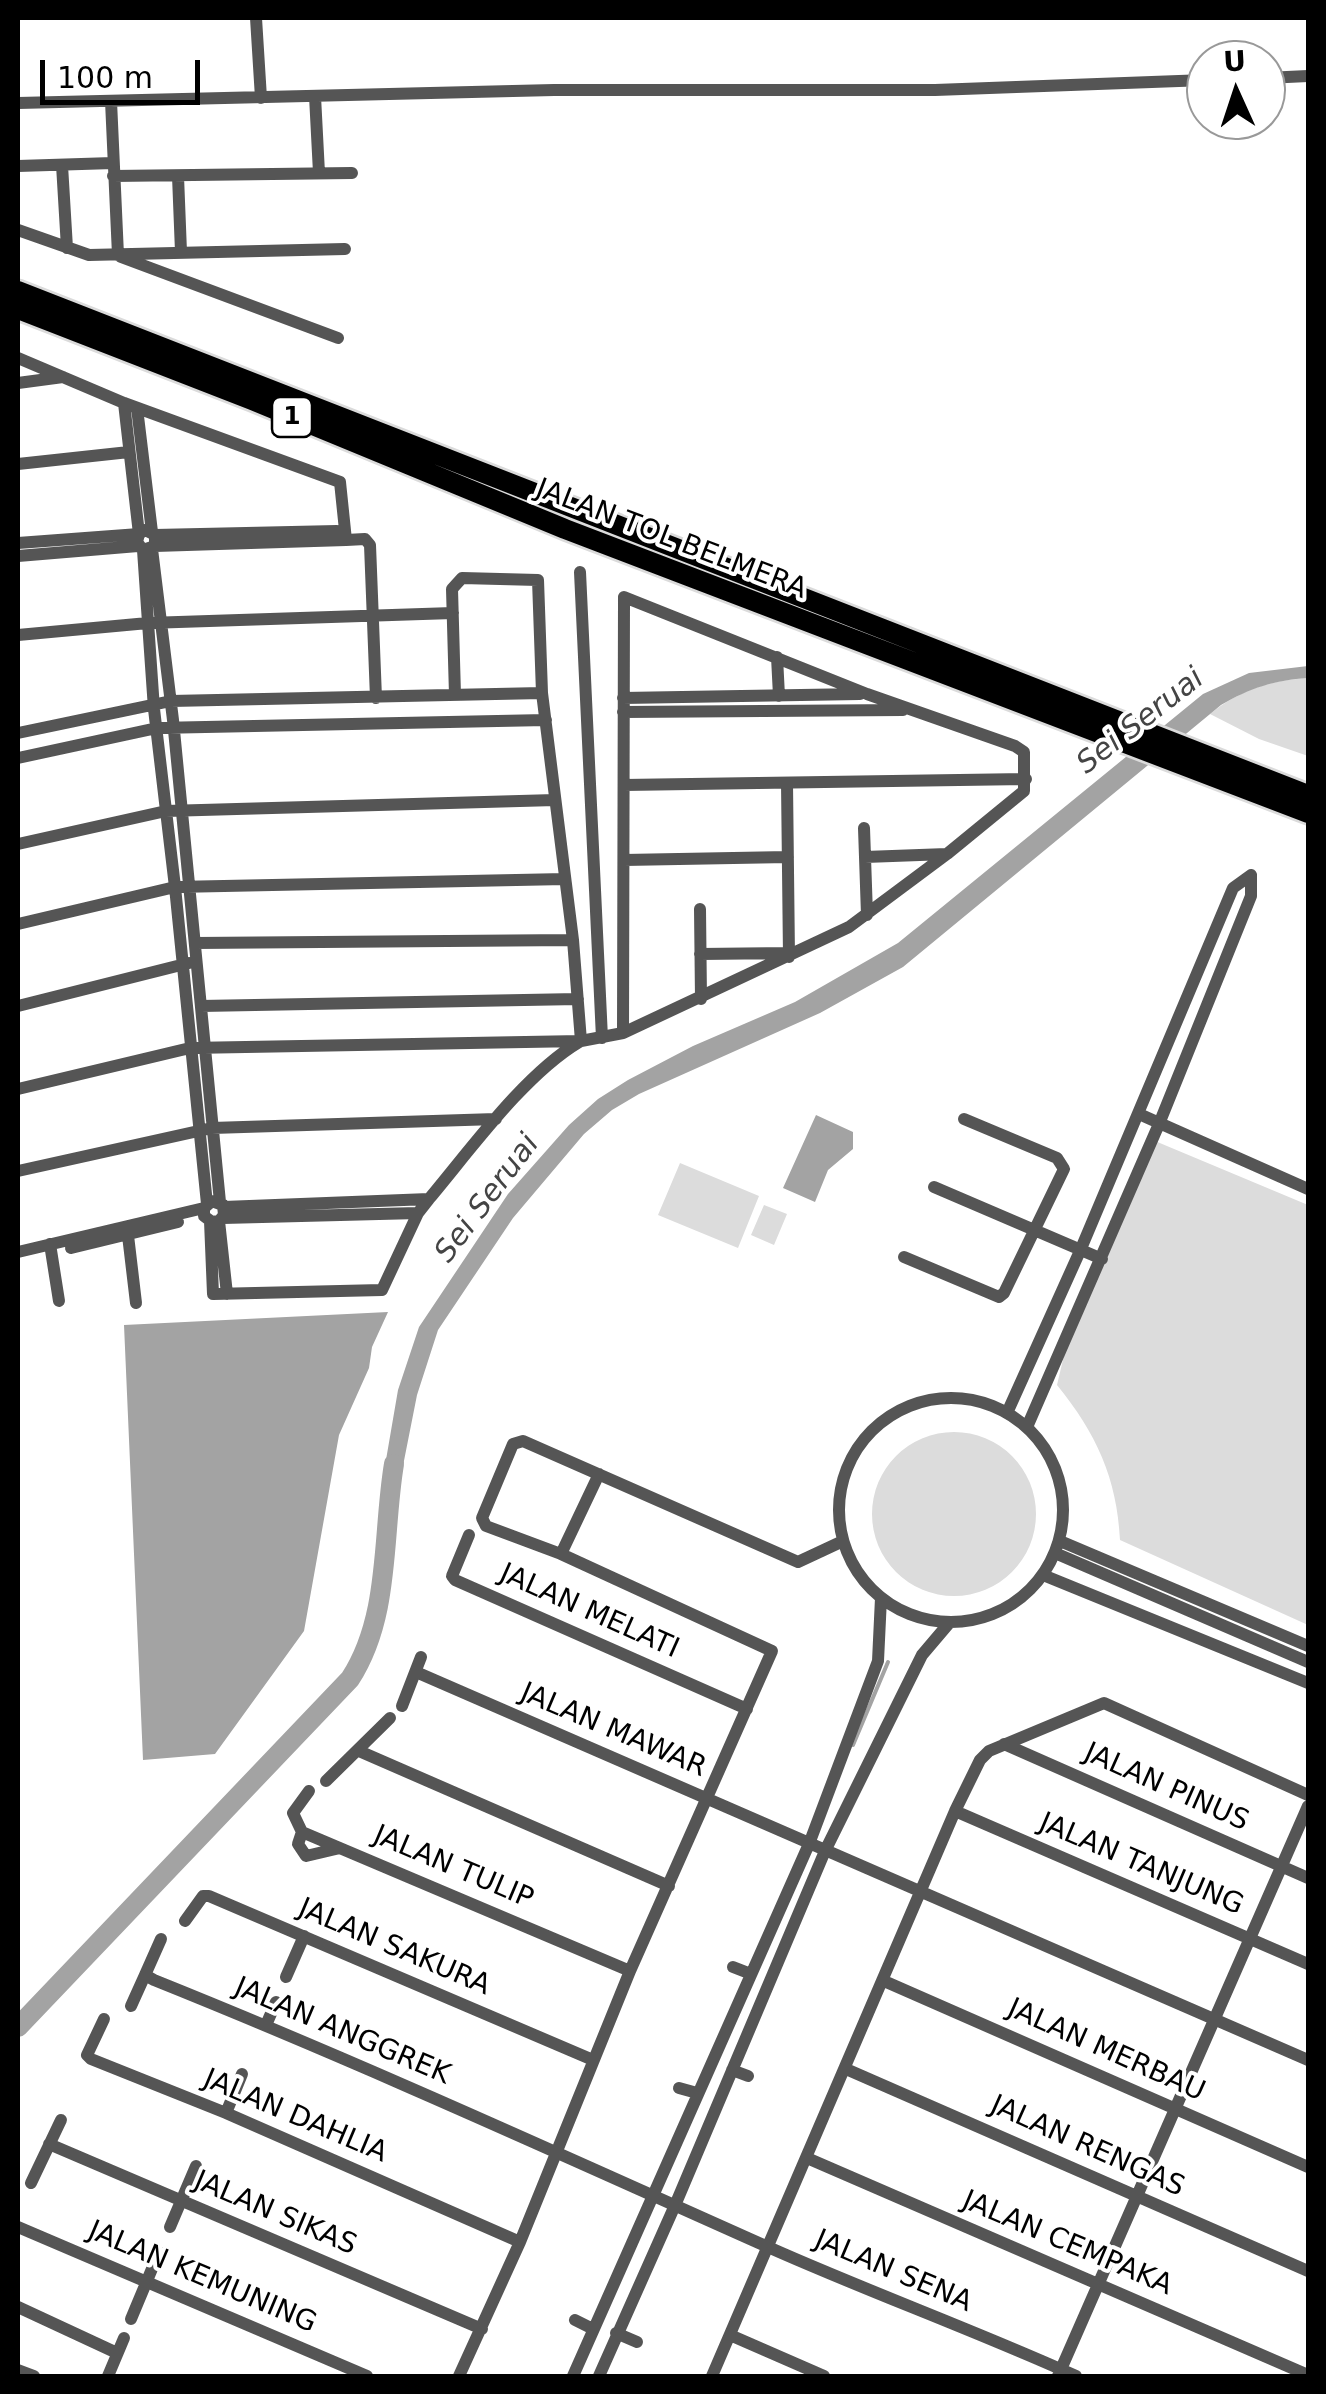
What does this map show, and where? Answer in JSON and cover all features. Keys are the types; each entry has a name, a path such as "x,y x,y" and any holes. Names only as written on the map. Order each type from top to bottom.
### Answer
{"highway":[{"name":"JALAN TOL BELMERA","path":"18,291 565,504 1130,735"},
{"name":"JALAN TOL BELMERA","path":"18,308 564,530 1182,755 1308,795"},
{"name":"JALAN TOL BELMERA","path":"1182,755 1308,813"}],"street":[{"path":"256,18 261,98"},
{"path":"18,103 554,90 936,90 1186,81"},
{"path":"315,96 319,173"},
{"path":"111,101 118,256"},
{"path":"18,166 62,165 178,176 352,173"},
{"path":"62,165 67,248"},
{"path":"178,176 181,252"},
{"path":"18,230 88,256 345,249"},
{"path":"118,256 338,338"},
{"path":"18,358 130,405 340,482 345,535"},
{"path":"18,383 65,377"},
{"path":"130,405 129,452 148,542"},
{"path":"130,405 148,542 155,623 155,716 166,811 194,943 189,963 200,1006 197,1048"},
{"path":"18,464 129,452"},
{"path":"18,543 345,535 363,539 368,542 376,698"},
{"path":"18,556 148,542"},
{"path":"580,572 602,1038"},
{"path":"455,695 452,590 458,579 538,580 542,693 573,940 581,1041"},
{"path":"18,1089 197,1048 581,1041 622,1033 867,916 1024,791 1025,756 1021,749 867,694 626,596 622,602 622,1033"},
{"path":"18,635 155,623 453,613"},
{"path":"155,623 173,714 182,810 182,887 214,1212 212,1292 382,1290 428,1199 496,1119 558,1056 581,1041"},
{"path":"777,657 778,696"},
{"path":"18,733 173,714 376,698 542,693"},
{"path":"623,705 867,694"},
{"path":"623,705 915,710"},
{"path":"18,758 173,714 546,720"},
{"path":"624,785 1026,780"},
{"path":"787,782 789,955"},
{"path":"18,844 166,811 555,800"},
{"path":"864,828 867,916"},
{"path":"865,857 948,854"},
{"path":"624,860 788,857"},
{"path":"1007,1413 1139,1114 1233,888 1251,875 1251,896 1159,1124 1027,1428"},
{"path":"18,924 182,887 565,879"},
{"path":"700,909 701,998"},
{"path":"194,943 573,940"},
{"path":"700,954 789,955"},
{"path":"18,1006 189,963"},
{"path":"200,1006 578,998"},
{"path":"1185,998 1205,1004"},
{"path":"1139,1114 1308,1188"},
{"path":"18,1171 207,1129 496,1119"},
{"path":"904,1257 999,1296 1004,1294 1064,1169 1061,1162 964,1119"},
{"path":"934,1187 1102,1259"},
{"path":"18,1255 214,1212 428,1199"},
{"path":"214,1212 418,1213"},
{"path":"128,1230 136,1303"},
{"path":"51,1248 59,1301"},
{"path":"934,1400 972,1400 1007,1413 1027,1428 1050,1457 1060,1480 1064,1504 1058,1547 1043,1575 1003,1610 950,1622 902,1611 881,1598 858,1572 843,1542 839,1515 842,1482 855,1453 875,1428 902,1410 934,1400"},
{"path":"460,2376 520,2242 630,1970 748,1709 771,1649 561,1554 483,1524 482,1518 513,1444 523,1441 798,1562 843,1542"},
{"path":"561,1554 599,1474"},
{"name":"JALAN MELATI","path":"468,1535 452,1576 455,1580 748,1709"},
{"path":"1058,1547 1308,1662"},
{"path":"1088,1593 1101,1566"},
{"path":"1101,1566 1308,1646"},
{"path":"1043,1575 1308,1683"},
{"path":"573,2376 808,1844 878,1660 881,1598"},
{"path":"598,2376 676,2204 825,1850 922,1655 950,1622"},
{"path":"402,1706 421,1657"},
{"name":"JALAN MAWAR","path":"416,1672 1308,2060"},
{"path":"712,2376 955,1811 980,1760 989,1751 1099,1704 1108,1705 1308,1795"},
{"path":"326,1781 390,1718"},
{"name":"JALAN PINUS","path":"1004,1744 1308,1878"},
{"path":"359,1751 668,1886"},
{"path":"309,1791 293,1812 302,1832 298,1844 306,1856 340,1848"},
{"path":"1060,2373 1308,1806"},
{"name":"JALAN TANJUNG","path":"955,1811 1308,1964"},
{"name":"JALAN TULIP","path":"302,1832 630,1970"},
{"name":"JALAN SAKURA","path":"186,1921 205,1895 593,2060"},
{"path":"286,1977 304,1936"},
{"path":"132,2006 162,1940"},
{"path":"778,1960 794,1965"},
{"path":"733,1966 750,1974"},
{"name":"JALAN ANGGREK","path":"144,1975 652,2194"},
{"name":"JALAN MERBAU","path":"884,1981 1308,2166"},
{"path":"266,2025 276,2002"},
{"name":"JALAN DAHLIA","path":"104,2019 89,2058 226,2113 520,2242"},
{"name":"JALAN RENGAS","path":"846,2069 1308,2270"},
{"path":"732,2070 748,2076"},
{"path":"226,2113 242,2074"},
{"path":"680,2088 697,2094"},
{"path":"31,2182 60,2120"},
{"name":"JALAN SIKAS","path":"49,2144 482,2330"},
{"name":"JALAN CEMPAKA","path":"807,2158 1308,2375"},
{"path":"170,2228 196,2166"},
{"name":"JALAN SENA","path":"652,2194 1060,2373 1076,2376"},
{"name":"JALAN KEMUNING","path":"18,2227 367,2376"},
{"path":"131,2319 159,2252"},
{"path":"18,2308 117,2353"},
{"path":"575,2320 593,2329"},
{"path":"616,2333 637,2342"},
{"path":"730,2335 824,2376"},
{"path":"111,2376 124,2338"},
{"path":"18,2370 34,2376"}],"shaded area":[{"path":"1308,666 1308,678 1263,686 1221,705 903,967 820,1013 639,1094 584,1134 513,1218 438,1330 417,1395 399,1486 381,1489 398,1390 419,1327 508,1194 569,1125 598,1099 693,1046 795,1002 898,943 1203,694 1249,673"},
{"path":"1308,678 1308,756 1259,739 1210,714 1256,688"},
{"path":"816,1115 853,1132 853,1149 828,1170 815,1202 783,1188"},
{"path":"1155,1141 1308,1205 1308,1625 1120,1540 1114,1496 1102,1457 1057,1385 1065,1351"},
{"path":"680,1163 759,1196 738,1248 658,1215"},
{"path":"764,1205 787,1214 774,1245 751,1235"},
{"path":"388,1312 372,1347 369,1368 339,1435 304,1631 215,1754 143,1760 124,1325"},
{"path":"954,1432 985,1438 1012,1456 1030,1483 1036,1514 1030,1545 1012,1572 985,1590 954,1596 923,1590 896,1572 878,1545 872,1514 878,1483 896,1456 923,1438"}],"waterway":[{"name":"Sei Seruai","path":"18,2027 350,1679 363,1655 379,1602 394,1464"},
{"path":"853,1745 888,1662"}]}
